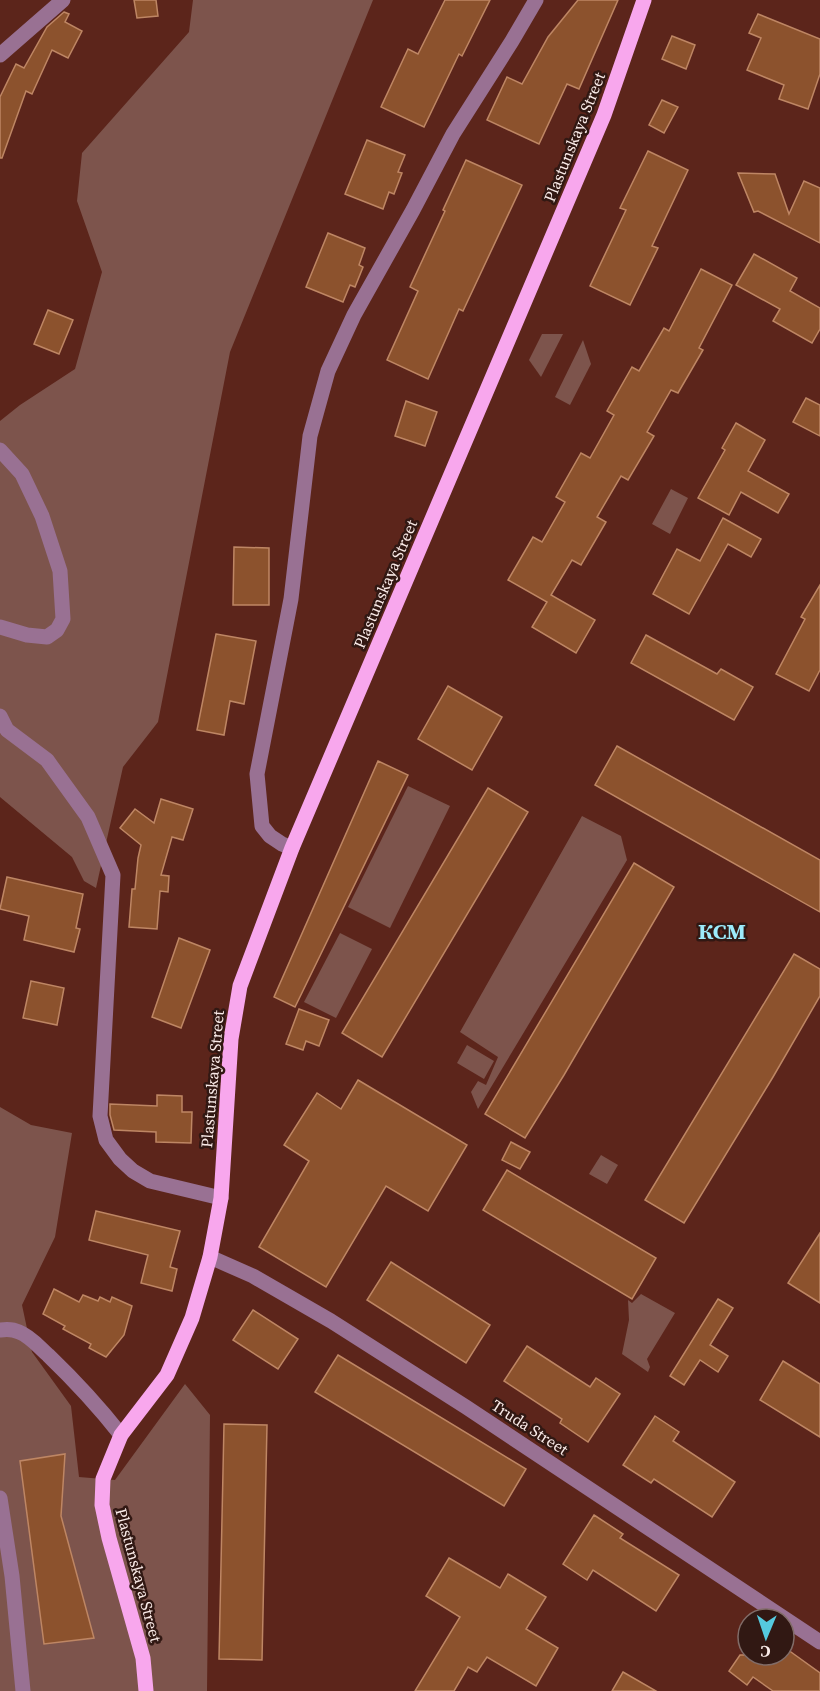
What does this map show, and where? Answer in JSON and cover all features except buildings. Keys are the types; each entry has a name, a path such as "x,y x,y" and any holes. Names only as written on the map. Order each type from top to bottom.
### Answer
{"main road":[{"name":"Plastunskaya Street","path":"146,1691 143,1658 102,1505 102,1479 121,1435 167,1375 192,1318 210,1257 221,1198 231,1039 240,986 292,848 604,115 644,0"}],"street":[{"path":"0,55 63,0"},
{"path":"292,848 270,836 262,826 257,774 291,599 310,436 328,371 354,315 453,134 536,0"},
{"path":"0,450 22,474 42,516 60,571 63,619 57,630 47,637 0,627"},
{"path":"0,716 8,730 47,760 88,817 113,876 100,1116 106,1140 120,1159 133,1171 150,1181 221,1198"},
{"name":"Truda Street","path":"210,1257 253,1276 331,1321 466,1407 820,1642"},
{"path":"2,1328 18,1331 32,1339 105,1414 121,1435"},
{"path":"0,1498 12,1576 23,1691"}],"shaded area":[{"path":"193,0 373,0 230,352 158,722 123,767 96,888 84,881 72,857 0,797 0,421 75,369 102,272 77,201 82,153 189,32"},
{"path":"542,334 563,334 541,377 529,360"},
{"path":"583,340 591,364 570,405 555,397"},
{"path":"671,489 688,498 670,534 652,524"},
{"path":"408,786 450,806 390,928 348,907"},
{"path":"582,816 621,836 627,860 478,1109 471,1092 478,1081 486,1085 498,1057 460,1032"},
{"path":"340,933 372,949 336,1018 304,1002"},
{"path":"467,1045 494,1061 484,1079 457,1063"},
{"path":"0,1107 31,1125 72,1133 55,1237 22,1305 32,1352 71,1406 79,1477 115,1480 185,1384 210,1415 207,1691 0,1691"},
{"path":"601,1155 618,1165 607,1184 589,1174"},
{"path":"641,1294 675,1313 647,1359 650,1367 648,1372 622,1354 629,1320 628,1300 632,1303"}],"district":[{"name":"КСМ","path":"722,931"}]}
